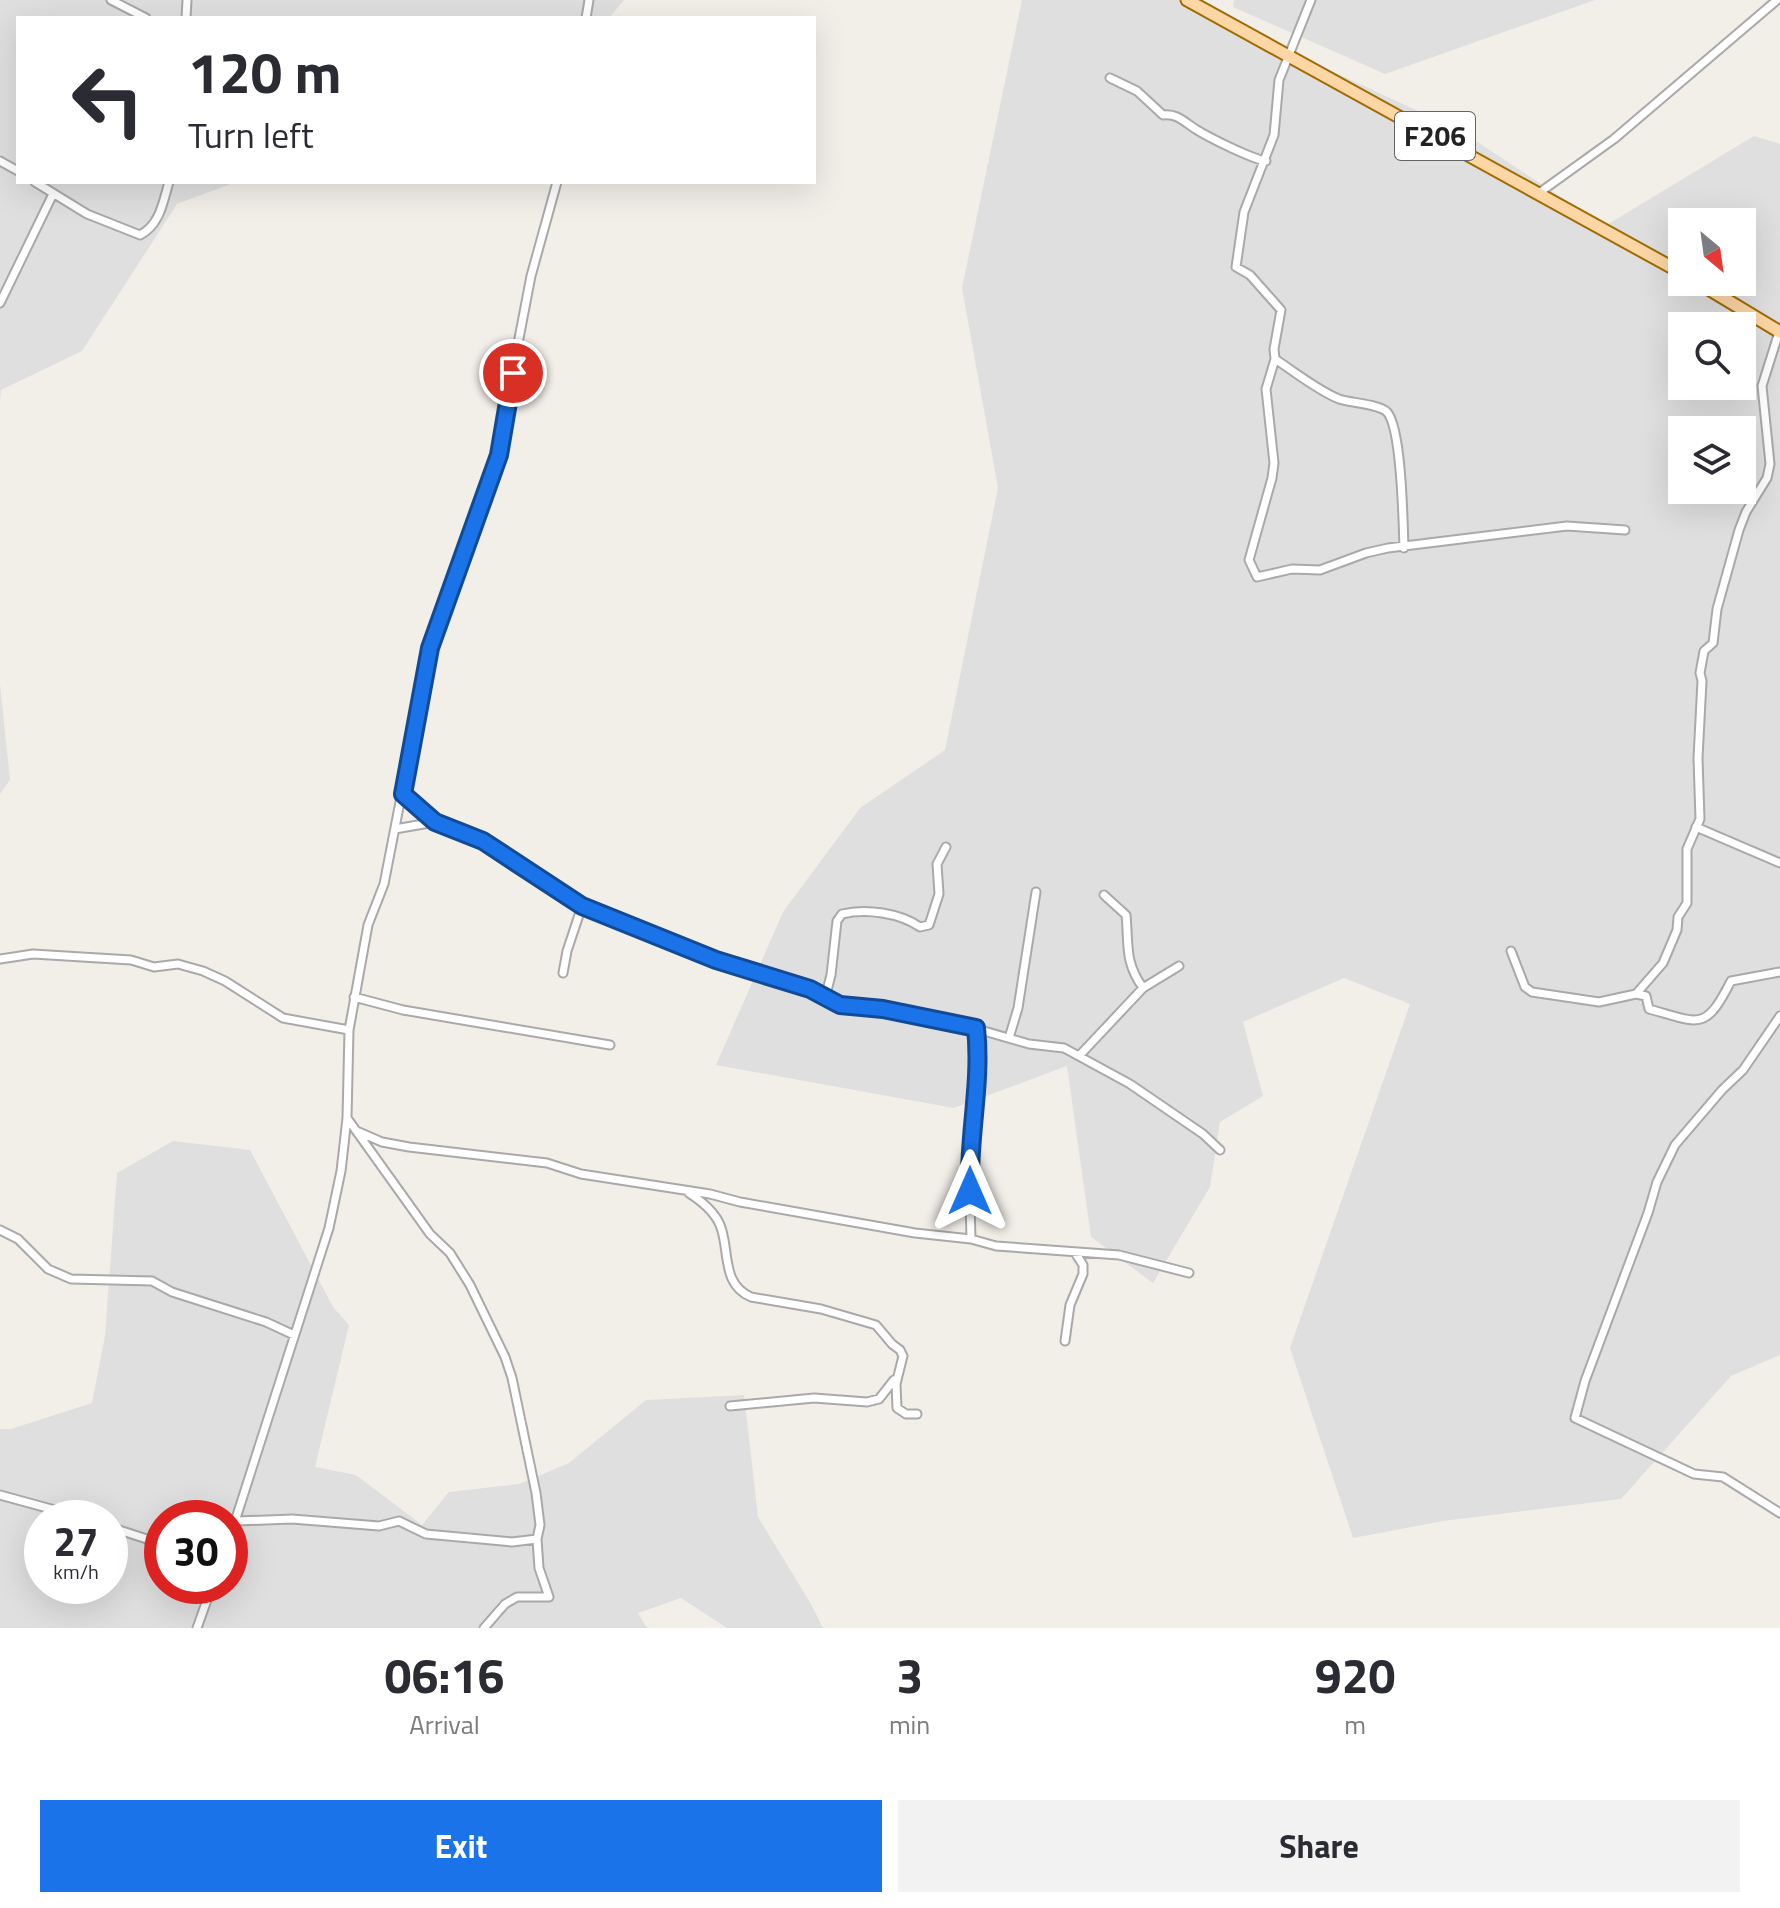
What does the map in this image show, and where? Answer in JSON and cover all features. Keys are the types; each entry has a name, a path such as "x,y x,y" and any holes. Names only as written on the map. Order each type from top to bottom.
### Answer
{"main road":[{"name":"F206","path":"1187,0 1668,265"},
{"path":"1720,296 1779,332"}],"street":[{"path":"111,0 142,16"},
{"path":"1311,0 1279,80 1274,135 1244,212 1236,267 1250,275 1281,310 1275,359 1266,389 1274,463 1249,560 1257,577 1292,569 1320,570 1366,553 1567,526 1625,530"},
{"path":"1539,193 1649,110 1777,0"},
{"path":"1110,78 1137,91 1163,115 1184,120 1196,130 1254,160 1266,161"},
{"path":"38,184 87,214 140,235 150,230 161,209 168,184"},
{"path":"243,1500 329,1228 341,1171 347,1118 349,1030 368,925 384,884 430,648 485,501 504,436 505,411 531,276 556,184"},
{"path":"0,303 53,194"},
{"path":"1636,994 1663,963 1677,930 1678,917 1687,903 1687,849 1700,808 1698,771 1702,662 1704,651 1713,643 1717,609 1739,530 1767,478 1770,464 1762,386 1779,332"},
{"path":"1275,359 1340,399 1380,407 1386,412 1393,427 1400,478 1404,548"},
{"path":"403,794 435,822 483,841 582,906 716,960 810,989 840,1005 883,1009 976,1028 1029,1044 1064,1048 1130,1084 1203,1134 1220,1150"},
{"path":"395,829 435,822"},
{"path":"1696,827 1780,863"},
{"path":"825,998 837,921 842,914 851,911 885,914 909,919 920,927 929,925 939,894 937,864 946,847"},
{"path":"1009,1038 1018,1008 1036,892"},
{"path":"1104,895 1126,915 1126,949 1143,988"},
{"path":"563,973 582,906"},
{"path":"1511,951 1525,987 1532,992 1599,1002 1636,994 1646,996 1649,1009 1685,1019 1702,1020 1717,1009 1731,981 1780,972"},
{"path":"0,959 33,954 131,960 154,967 178,964 225,981 283,1018 349,1030"},
{"path":"1079,1056 1143,988 1179,966"},
{"path":"354,997 403,1010 610,1045"},
{"path":"1780,1016 1743,1070 1675,1145 1657,1182 1585,1381 1575,1418 1694,1474 1723,1477 1780,1513"},
{"path":"971,1239 969,1166 978,1066 976,1028"},
{"path":"347,1118 430,1234 450,1253 470,1285 512,1378 536,1493 540,1525 537,1539 539,1568 549,1597 517,1597 505,1604 484,1628"},
{"path":"359,1132 382,1142 409,1147 547,1163 581,1174 915,1233 971,1239 996,1246 1119,1255 1189,1273"},
{"path":"687,1191 702,1201 722,1228 728,1270 739,1292 846,1315 876,1325 903,1356 889,1389 879,1399 867,1402 814,1398 730,1406"},
{"path":"0,1230 18,1239 48,1269 71,1279 152,1281 172,1292 266,1322 294,1335"},
{"path":"1065,1341 1070,1305 1083,1274 1083,1265 1076,1254"},
{"path":"898,1371 897,1408 906,1414 917,1414"},
{"path":"0,1495 24,1502"},
{"path":"248,1521 292,1519 379,1526 399,1521 426,1534 512,1542 537,1539"},
{"path":"197,1628 206,1604"}],"shaded area":[{"path":"0,0 624,0 611,16 16,16 16,184 231,184 177,204 82,351 1,390 0,402"},
{"path":"1022,0 1178,0 1459,130 1605,226 1754,136 1780,144 1780,1355 1731,1376 1621,1499 1443,1521 1353,1538 1290,1348 1410,1004 1344,978 1243,1022 1263,1096 1220,1122 1210,1187 1153,1283 1091,1237 1067,1066 954,1108 716,1065 783,912 860,808 945,750 998,488 962,288"},
{"path":"1234,0 1595,0 1385,74 1233,7"},
{"path":"0,684 10,780 0,794"},
{"path":"173,1141 250,1150 333,1307 349,1325 315,1467 356,1475 422,1525 449,1492 519,1484 569,1463 646,1400 744,1395 758,1517 823,1628 727,1628 681,1598 638,1613 647,1628 0,1628 0,1429 11,1429 92,1403 105,1336 117,1173"}],"route":[{"path":"513,373 499,455 430,648 403,794 435,822 483,841 582,906 716,960 810,989 840,1005 883,1009 976,1028 978,1066 969,1166 970,1191"}]}
